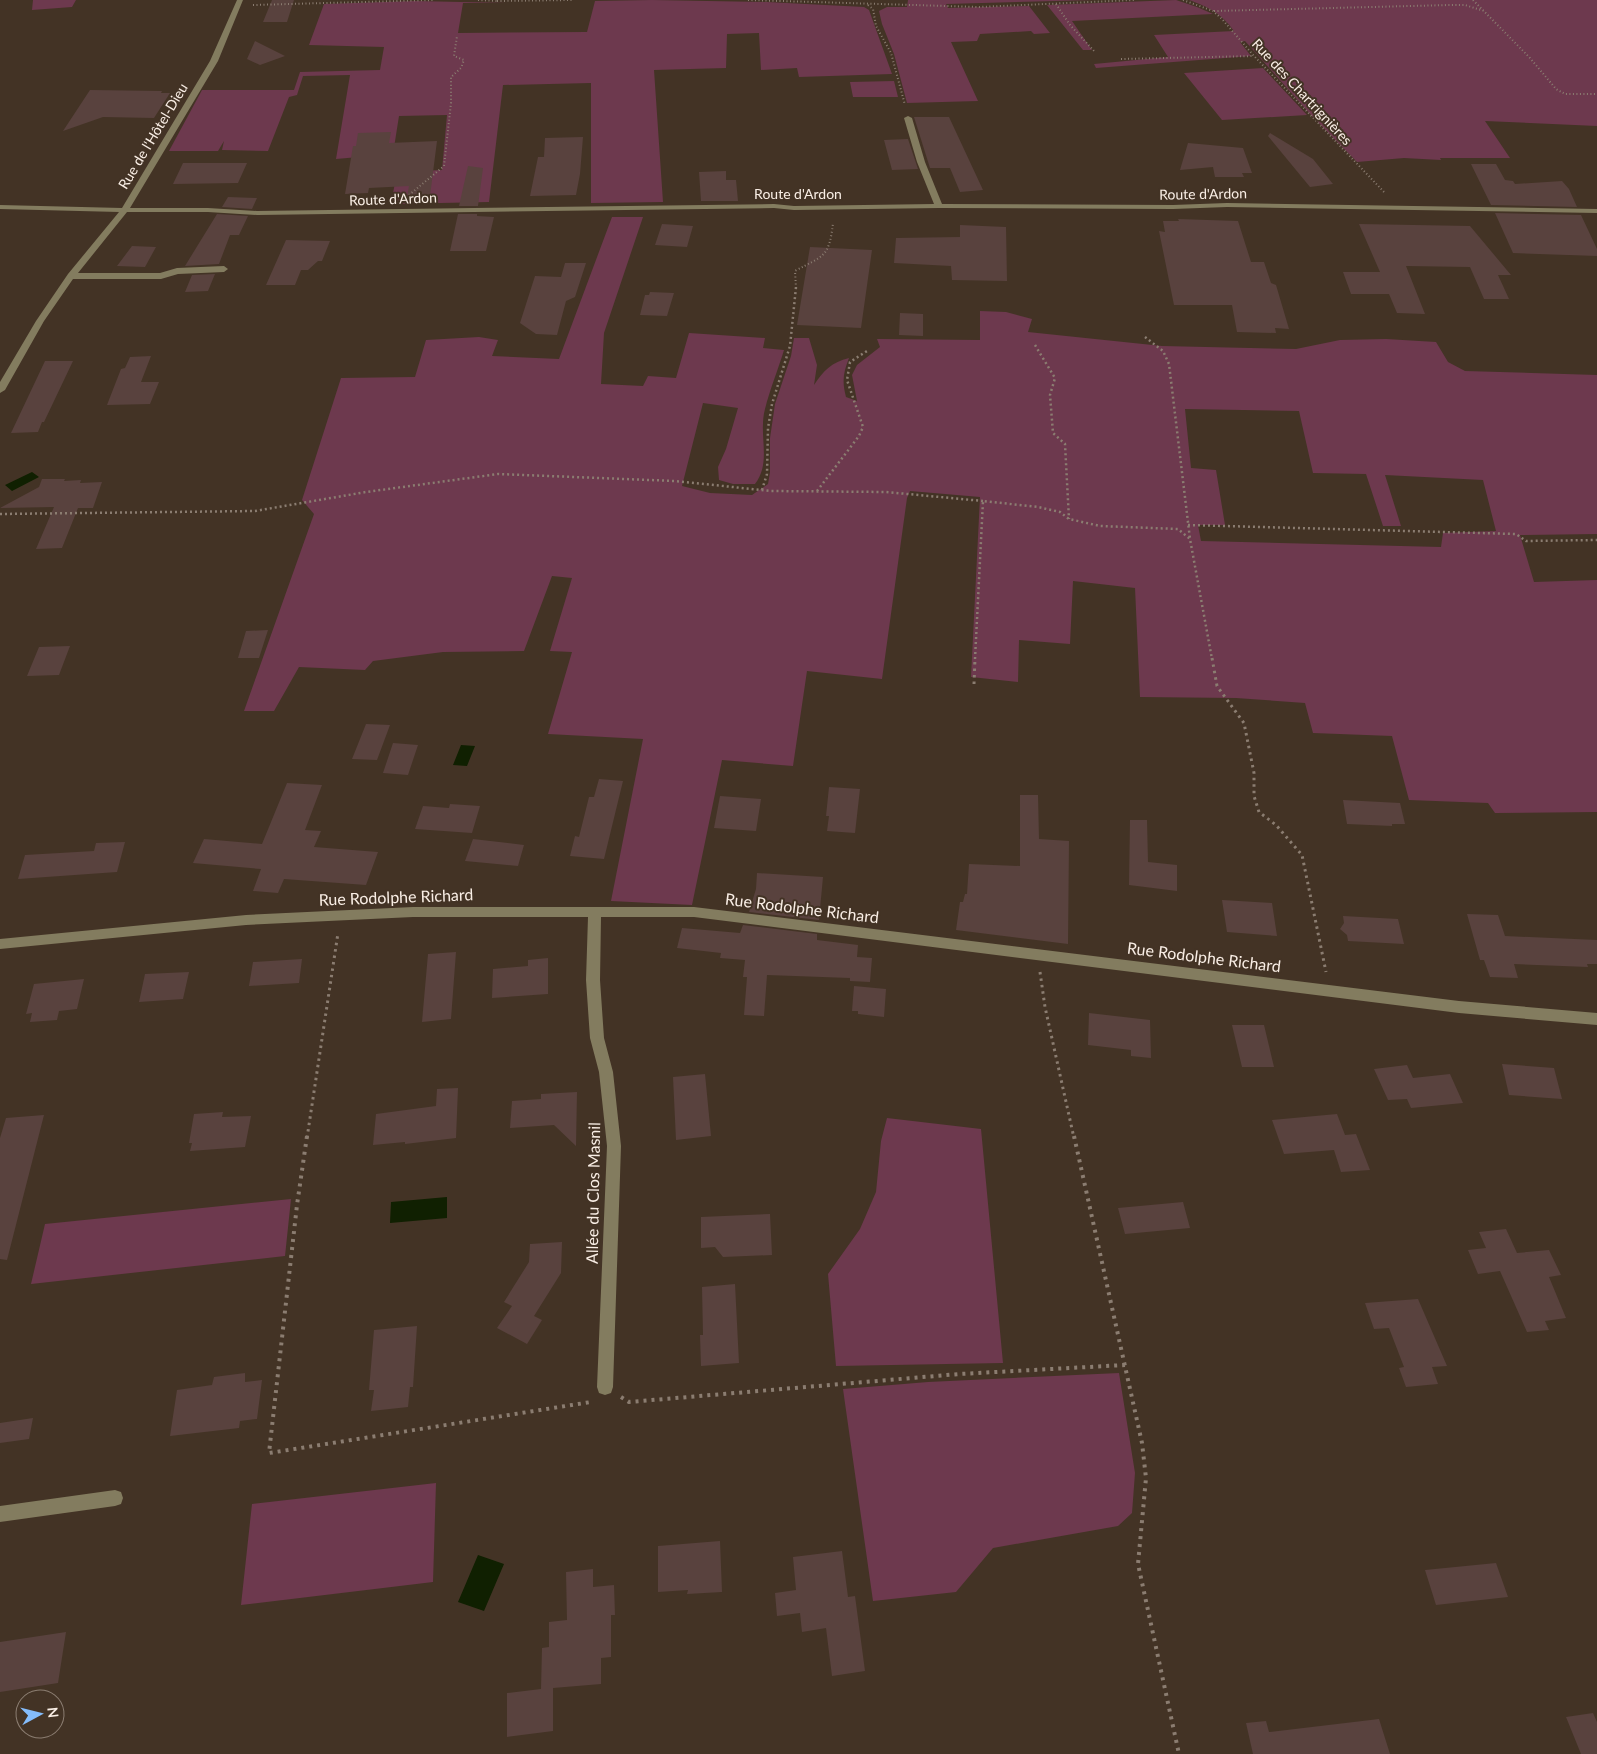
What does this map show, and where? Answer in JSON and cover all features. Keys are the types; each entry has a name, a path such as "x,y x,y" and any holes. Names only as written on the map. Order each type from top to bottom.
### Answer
{"street":[{"name":"Rue de l'Hôtel-Dieu","path":"0,390 40,321 72,276 125,210 214,61 239,3"},
{"path":"908,118 921,162 939,206"},
{"name":"Route d'Ardon","path":"0,207 208,210 257,213 475,209 939,206 1173,207 1227,205 1597,211"},
{"path":"72,276 161,276 177,271 224,269"},
{"name":"Rue Rodolphe Richard","path":"0,944 246,920 341,915 413,912 694,912 1458,1007 1597,1019"},
{"name":"Allée du Clos Masnil","path":"595,912 593,980 597,1038 606,1072 614,1146 605,1387"},
{"path":"0,1514 115,1498"}],"path":[{"path":"239,3 434,0"},
{"path":"478,0 572,0"},
{"path":"748,0 951,6 1134,0"},
{"path":"950,0 951,6"},
{"name":"Rue des Chartrignières","path":"1183,0 1213,11 1222,19 1254,56 1400,208"},
{"path":"1474,0 1556,89 1565,94 1597,94"},
{"path":"1056,4 1070,25 1095,52"},
{"path":"868,5 873,9 876,26 891,53 908,118"},
{"path":"1213,11 1450,5 1464,5 1484,10"},
{"path":"393,212 399,203 444,166 451,103 451,77 464,64 464,60 454,56 457,36"},
{"path":"1121,59 1157,56 1205,58 1254,56"},
{"path":"762,490 767,474 768,428 772,404 790,346 790,330 796,286 795,271 821,259 829,251 835,207"},
{"path":"1144,337 1163,352 1169,364 1190,539 1216,686 1244,722 1254,773 1254,796 1260,812 1276,826 1302,855 1330,990"},
{"path":"1035,345 1055,378 1050,395 1052,433 1065,444 1069,519"},
{"path":"817,491 837,467 847,449 859,436 863,427 847,380 850,362 867,351"},
{"path":"0,514 217,513 255,511 366,492 498,474 675,481 762,490 886,492 983,501 1038,507 1060,512 1069,519 1100,526 1178,529 1190,539"},
{"path":"974,684 983,501"},
{"path":"1188,524 1516,534 1526,541 1597,540"},
{"path":"341,915 297,1205 269,1453 596,1401 605,1387 629,1402 959,1374 1125,1365"},
{"path":"1038,954 1045,1008 1142,1444 1146,1478 1138,1564 1179,1754"}],"shaded area":[{"path":"33,0 76,0 72,7 32,10"},
{"path":"908,0 1095,0 946,4 948,8 1029,6 1050,33 1034,34 1031,31 980,34 977,41 951,42 978,101 907,103 894,54 879,11 887,7 907,7"},
{"path":"1176,0 1213,14 1072,21 1092,50 1083,50 1047,5"},
{"path":"1189,0 1597,0 1597,126 1485,121 1510,158 1440,158 1441,160 1404,158 1357,162 1311,115 1245,41 1240,42 1251,56 1096,68 1094,64 1168,57 1154,35 1234,31 1225,20 1214,12 1203,5"},
{"path":"415,1 507,3 463,3 458,33 587,32 595,1 767,2 864,7 869,10 892,74 799,77 797,68 761,70 759,33 727,34 726,68 654,70 663,202 591,203 591,83 503,85 489,202 391,204 397,172 442,170 447,115 399,116 393,154 336,159 350,75 303,76 297,95 289,97 268,151 222,150 224,141 218,151 169,151 202,90 294,90 300,72 380,70 384,47 309,45 324,4"},
{"path":"1263,68 1307,115 1222,120 1184,73"},
{"path":"894,81 898,97 853,97 850,82"},
{"path":"612,217 643,217 604,333 601,384 643,386 648,376 676,378 689,333 765,338 763,348 784,350 765,409 763,419 763,467 755,484 733,484 719,480 718,467 726,449 738,408 703,403 682,486 710,493 752,495 768,484 770,438 775,404 791,356 794,338 809,338 817,365 814,385 828,368 849,358 845,368 845,392 846,397 857,401 852,375 857,365 880,347 877,339 980,340 980,311 1006,312 1032,319 1028,332 1162,346 1296,349 1340,340 1386,339 1436,342 1448,362 1465,371 1597,375 1597,534 1520,535 1534,582 1597,580 1597,812 1495,813 1488,803 1409,800 1392,736 1313,733 1305,703 1236,698 1140,697 1135,588 1073,581 1070,644 1019,640 1018,682 971,677 980,497 910,491 907,498 882,679 807,671 793,766 722,760 692,905 611,901 643,739 548,734 572,652 550,651 572,578 552,576 524,651 443,652 373,661 365,670 299,667 274,711 244,711 314,514 302,500 341,378 415,377 426,340 479,337 498,340 492,356 559,359","holes":["1185,409 1299,411 1313,473 1366,474 1383,526 1401,526 1385,475 1483,480 1496,531 1443,533 1441,547 1201,541 1198,525 1225,525 1216,470 1191,468"]},
{"path":"32,472 39,477 12,491 5,485"},
{"path":"461,745 475,746 467,766 453,765"},
{"path":"887,1118 981,1129 1003,1363 836,1366 828,1274 860,1229 876,1192 881,1141"},
{"path":"447,1197 447,1218 390,1223 391,1202"},
{"path":"291,1199 285,1256 31,1284 45,1224"},
{"path":"1119,1373 1135,1473 1132,1513 1118,1526 993,1548 956,1592 873,1601 843,1389 928,1382"},
{"path":"436,1483 433,1582 241,1605 252,1504"},
{"path":"478,1555 504,1564 484,1611 458,1602"}],"building":[{"path":"272,0 294,0 287,22 263,22"},
{"path":"255,41 285,56 260,65 247,59"},
{"path":"90,90 162,91 161,93 170,93 154,118 103,117 63,131"},
{"path":"914,117 949,117 983,190 960,192 950,168 930,168"},
{"path":"391,132 389,143 437,141 430,196 407,197 409,186 369,188 368,193 345,194 353,146 356,146 358,133"},
{"path":"1270,133 1313,159 1333,184 1310,187 1268,136"},
{"path":"583,137 576,195 530,196 538,157 544,157 545,138"},
{"path":"908,139 918,169 892,170 884,140"},
{"path":"1188,143 1243,148 1252,173 1242,173 1244,177 1215,177 1213,167 1180,170"},
{"path":"183,163 247,163 238,183 173,184"},
{"path":"1471,164 1496,164 1505,180 1513,181 1515,184 1562,181 1569,189 1577,207 1491,205"},
{"path":"468,166 483,168 478,206 459,206"},
{"path":"726,171 726,180 736,180 738,201 701,201 699,172"},
{"path":"228,197 257,198 252,209 222,207"},
{"path":"1495,213 1581,215 1597,249 1597,256 1513,253"},
{"path":"217,214 248,216 239,235 230,235 219,264 185,266"},
{"path":"458,214 477,214 477,216 494,217 486,251 450,251"},
{"path":"1178,219 1238,221 1251,262 1264,262 1271,283 1276,285 1289,329 1275,328 1276,333 1237,332 1232,305 1174,305 1159,231 1165,232 1163,221 1179,221"},
{"path":"662,224 693,226 687,247 655,245"},
{"path":"1359,224 1470,226 1511,275 1498,275 1509,299 1484,299 1470,267 1406,266 1425,314 1397,313 1389,294 1351,294 1343,272 1380,272"},
{"path":"960,225 1006,227 1007,281 952,280 951,266 894,263 896,238 960,237"},
{"path":"286,240 330,241 322,261 318,261 308,270 301,270 295,285 266,285"},
{"path":"132,246 156,247 145,267 117,266"},
{"path":"810,247 872,250 861,328 797,325"},
{"path":"565,263 586,263 575,297 566,301 557,335 536,334 520,323 535,276 561,277"},
{"path":"215,274 208,291 185,292 192,275"},
{"path":"650,292 674,293 667,316 640,315 645,295 649,295"},
{"path":"900,313 923,314 923,336 899,335"},
{"path":"151,356 141,382 159,382 150,404 107,405 121,369 125,368 130,357"},
{"path":"45,361 73,361 38,432 11,433"},
{"path":"42,479 81,480 80,483 102,482 93,508 78,508 62,548 36,549 54,507 0,508 39,487"},
{"path":"268,630 259,658 238,658 246,631"},
{"path":"70,646 59,675 27,676 39,647"},
{"path":"366,724 390,725 377,760 352,759"},
{"path":"393,743 418,745 408,775 383,773"},
{"path":"599,779 623,781 604,859 570,856 575,836 579,837 589,797 594,797"},
{"path":"287,783 322,785 305,830 321,831 314,847 378,852 366,885 284,879 278,893 253,891 261,869 193,863 204,839 262,844"},
{"path":"829,787 860,789 855,833 827,831 829,816 826,816"},
{"path":"1020,795 1038,795 1039,839 1069,841 1068,944 956,930 960,902 963,902 965,894 967,894 969,864 1020,866"},
{"path":"720,796 761,799 756,831 714,828"},
{"path":"1343,800 1400,803 1405,824 1392,824 1392,826 1347,824"},
{"path":"450,804 480,806 472,833 415,829 423,806 449,808"},
{"path":"1130,820 1147,820 1148,862 1177,865 1177,891 1129,885"},
{"path":"473,839 524,845 518,866 465,861"},
{"path":"125,842 117,872 18,879 25,855 94,851 96,843"},
{"path":"757,873 823,877 819,920 749,912 756,889"},
{"path":"1222,900 1272,903 1277,936 1227,932"},
{"path":"1467,914 1498,915 1505,936 1597,940 1597,964 1587,964 1588,967 1514,964 1518,978 1490,977 1484,960 1480,960"},
{"path":"1343,916 1398,919 1404,944 1348,941 1347,935 1340,929 1344,923"},
{"path":"743,925 817,934 817,940 858,945 857,957 872,958 870,982 850,981 850,978 767,975 764,1016 744,1015 747,977 743,977 745,960 720,958 721,953 677,948 682,928 740,933"},
{"path":"456,952 451,1019 422,1022 428,954"},
{"path":"548,958 548,994 492,998 493,969 528,966 528,960"},
{"path":"302,959 299,983 249,986 253,962"},
{"path":"189,972 183,999 139,1002 145,974"},
{"path":"84,979 77,1009 59,1011 57,1020 30,1022 32,1013 26,1014 34,984"},
{"path":"854,986 886,989 884,1017 858,1014 858,1011 852,1011"},
{"path":"1089,1013 1150,1020 1151,1058 1131,1056 1131,1050 1088,1045"},
{"path":"1232,1025 1264,1025 1274,1067 1242,1067"},
{"path":"1502,1064 1554,1068 1562,1099 1509,1095"},
{"path":"1407,1065 1413,1078 1450,1074 1463,1103 1411,1108 1407,1099 1388,1100 1374,1069"},
{"path":"705,1074 711,1136 676,1140 673,1077"},
{"path":"458,1088 456,1138 405,1144 405,1142 373,1145 376,1114 436,1106 437,1089"},
{"path":"577,1092 576,1146 554,1125 510,1128 512,1101 541,1099 541,1094"},
{"path":"223,1112 222,1117 251,1116 245,1147 190,1151 192,1143 189,1143 194,1114"},
{"path":"1337,1114 1345,1135 1356,1134 1370,1170 1341,1172 1334,1150 1284,1154 1272,1120"},
{"path":"44,1115 7,1260 0,1259 0,1138 6,1118"},
{"path":"1183,1202 1190,1228 1125,1234 1118,1208"},
{"path":"770,1214 772,1255 723,1257 715,1247 701,1248 701,1217"},
{"path":"1506,1229 1517,1253 1549,1250 1561,1275 1549,1277 1566,1318 1545,1321 1549,1330 1527,1332 1500,1271 1478,1274 1468,1250 1486,1248 1479,1232"},
{"path":"562,1242 561,1273 534,1316 542,1320 527,1344 497,1328 512,1306 504,1302 529,1262 530,1244"},
{"path":"735,1284 739,1363 701,1366 700,1335 703,1335 702,1287"},
{"path":"1418,1299 1447,1366 1432,1367 1438,1384 1406,1387 1399,1368 1404,1367 1389,1328 1374,1329 1365,1303"},
{"path":"417,1326 413,1387 410,1387 408,1407 371,1411 374,1390 369,1390 374,1330"},
{"path":"245,1373 245,1382 262,1380 257,1419 240,1421 239,1428 170,1436 177,1390 212,1385 214,1377"},
{"path":"33,1418 29,1439 0,1443 0,1423"},
{"path":"720,1541 722,1592 687,1594 688,1590 658,1592 658,1546"},
{"path":"842,1551 848,1597 855,1596 865,1671 832,1676 826,1628 802,1632 800,1613 777,1616 775,1593 796,1590 793,1557"},
{"path":"1496,1563 1508,1597 1436,1605 1425,1570"},
{"path":"593,1569 593,1587 614,1585 615,1615 611,1615 611,1657 601,1658 601,1684 553,1688 553,1731 507,1737 507,1693 541,1689 542,1648 549,1647 549,1622 567,1620 566,1572"},
{"path":"66,1632 58,1683 0,1692 0,1642"},
{"path":"1593,1713 1597,1722 1597,1754 1581,1754 1566,1717"},
{"path":"1379,1719 1390,1754 1253,1754 1246,1723 1266,1721 1269,1732"}]}
